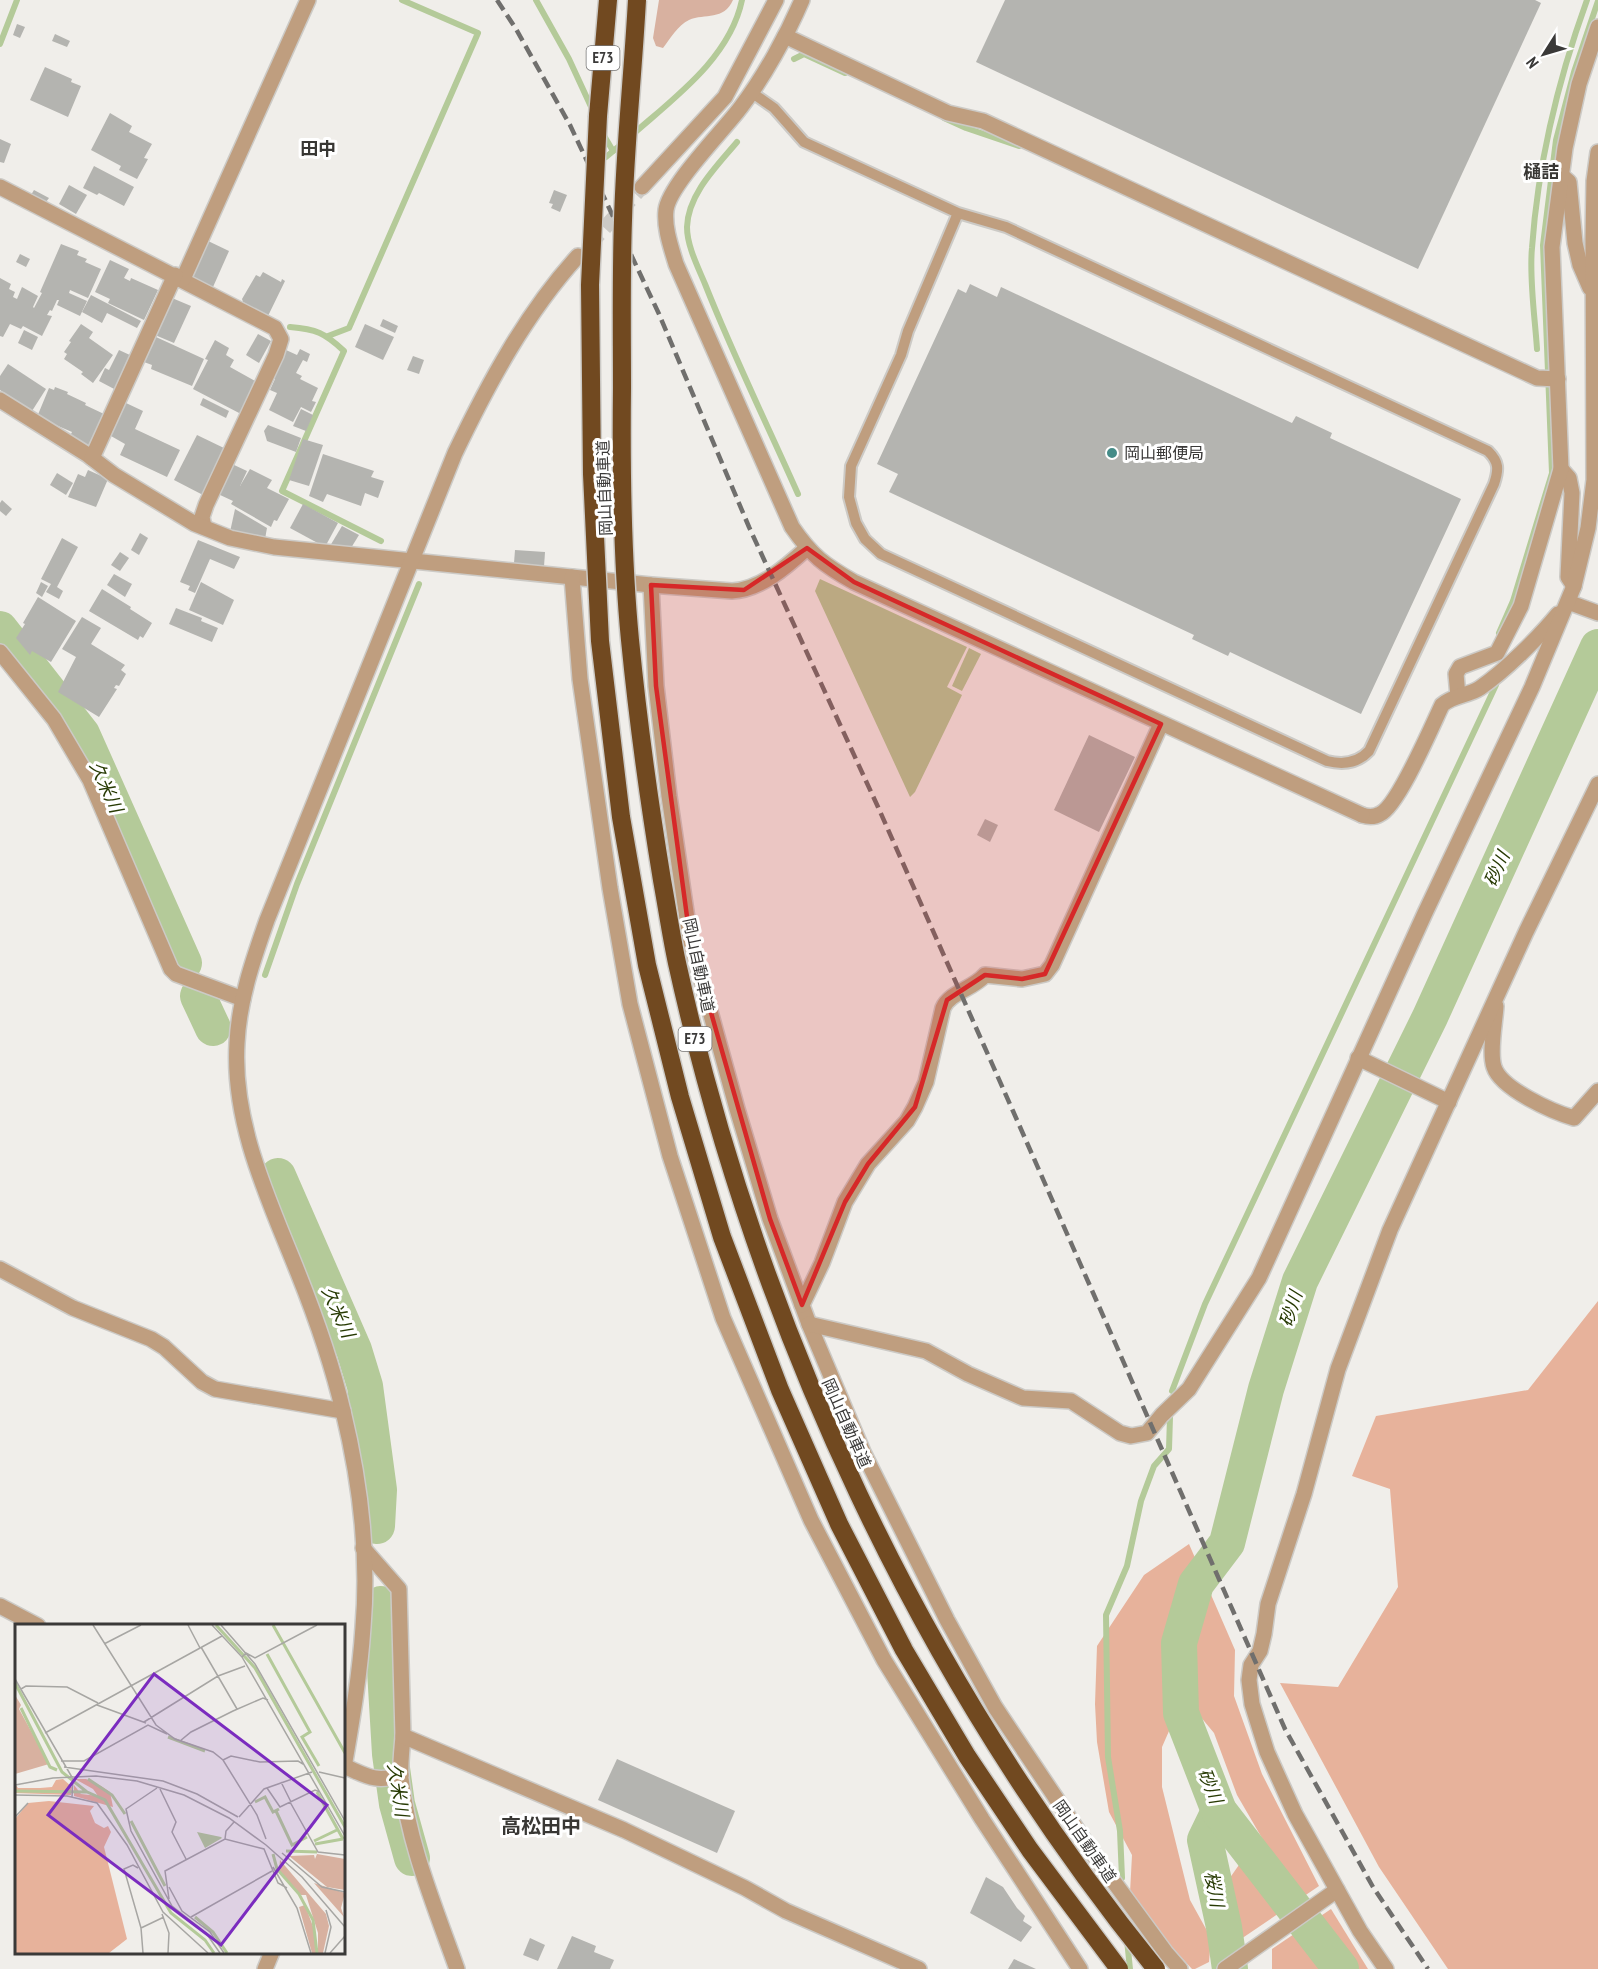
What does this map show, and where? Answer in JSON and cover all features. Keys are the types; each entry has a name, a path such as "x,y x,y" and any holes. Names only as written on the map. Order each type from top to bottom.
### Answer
{"highway":[{"path":"596,0 598,116"},
{"name":"岡山自動車道","path":"608,0 598,116 590,285 592,474 600,641 623,828 647,964 680,1097 722,1237 780,1390 839,1524 904,1650 967,1756 1030,1850 1119,1969"},
{"name":"岡山自動車道","path":"638,0 623,231 621,473 630,637 650,810 676,959 708,1089 750,1227 806,1378 865,1511 931,1636 992,1740 1098,1895 1156,1969"}],"street":[{"path":"92,458 308,0"},
{"path":"642,187 725,97 776,0"},
{"path":"802,0 785,36 742,106 674,188 666,209 668,236 676,264 787,516 807,548 824,564 854,582 1368,817 1380,814 1389,807 1442,705 1448,699 1473,692 1481,687 1507,665 1570,603"},
{"path":"1458,696 1456,674 1460,667 1497,653 1521,606 1561,469 1552,379 1552,246 1565,148 1579,84 1598,27"},
{"path":"785,36 948,113 983,122 1537,378 1552,379"},
{"path":"809,1324 926,1352 968,1374 1023,1398 1071,1401 1120,1433 1131,1436 1147,1433 1189,1389 1259,1278 1362,1060 1425,913 1570,603 1588,528 1594,480 1594,181 1598,152"},
{"path":"1561,175 1569,182 1575,243 1580,265 1593,296"},
{"path":"0,187 275,328 281,339 276,355 206,505 202,517 204,527"},
{"path":"345,1760 358,1677 363,1625 362,1522 355,1467 328,1354 260,1178 240,1110 237,1043 243,999 267,920 455,453 480,400 555,282 578,256"},
{"path":"0,400 92,458 114,475 204,527 230,538 274,547 651,585 744,590 774,574 807,548"},
{"path":"1561,469 1569,478 1572,493 1568,577 1574,586"},
{"path":"572,577 580,679 610,888 630,1004 670,1156 723,1318 811,1520 884,1660 982,1819 1080,1969"},
{"path":"651,585 656,686 690,939 770,1219 809,1324 863,1452 947,1620 995,1707 1092,1852 1180,1969"},
{"path":"1570,603 1598,613"},
{"path":"0,652 54,719 90,780 171,969 176,974 243,999"},
{"path":"802,1305 851,1192 868,1164 908,1121 915,1107 926,1082 942,1008 946,1000 978,984 985,975 1022,979 1045,974 1052,964 1161,724"},
{"path":"1386,1969 1359,1931 1295,1814 1267,1752 1252,1704 1249,1680 1251,1665 1260,1651 1273,1586 1304,1494 1338,1369 1390,1230 1444,1099 1498,995 1598,784"},
{"path":"1498,995 1493,1066 1501,1080 1553,1112 1575,1118 1598,1091"},
{"path":"1362,1060 1444,1099"},
{"path":"0,1269 73,1308 152,1339 202,1382 215,1389 343,1411"},
{"path":"363,1548 399,1589 403,1736 394,1777 458,1969"},
{"path":"0,1606 34,1624"},
{"path":"403,1736 624,1830 838,1936 919,1969"},
{"path":"345,1766 370,1777 394,1777"},
{"path":"1225,1969 1337,1890"},
{"path":"265,1969 272,1954"}],"lane":[{"path":"751,92 774,108 804,142 958,213 1006,227 1488,451 1497,460 1498,472 1494,484 1369,750 1362,758 1336,764 1327,761 881,554 866,539 856,523 849,497 851,466 901,355 908,332 958,213"}],"highlighted area":[{"path":"807,548 854,582 1161,724 1045,974 1022,979 985,975 947,1000 915,1107 868,1164 845,1202 802,1305 770,1219 690,939 656,686 651,585 744,590"}],"shaded area":[{"path":"659,0 733,0 725,11 719,14 685,22 674,32 663,48 656,46 653,38"},
{"path":"820,579 967,647 947,687 962,695 915,792 910,797 815,591"},
{"path":"969,648 981,654 962,691 952,686"},
{"path":"1598,1301 1598,1969 1448,1969 1379,1867 1280,1683 1338,1687 1398,1587 1390,1489 1352,1476 1376,1416 1528,1390"},
{"path":"1189,1544 1235,1650 1234,1696 1262,1774 1319,1886 1238,1941 1227,1882 1241,1862 1266,1845 1237,1795 1214,1733 1190,1704 1173,1722 1162,1747 1162,1787 1190,1900 1211,1938 1209,1962 1195,1969 1192,1969 1168,1943 1130,1893 1132,1855 1109,1812 1097,1742 1095,1704 1097,1646 1144,1575"},
{"path":"1331,1909 1368,1969 1272,1969 1272,1949"}],"building":[{"path":"1005,0 1535,0 1541,3 1418,269 976,62"},
{"path":"17,24 25,27 20,38 13,35"},
{"path":"55,34 70,41 67,47 52,41"},
{"path":"45,67 72,79 71,82 81,86 68,117 30,100"},
{"path":"110,113 132,126 129,132 152,144 144,158 148,159 137,179 119,170 121,166 91,150"},
{"path":"0,139 11,144 4,163 0,162"},
{"path":"94,166 134,187 124,206 99,193 97,195 83,188"},
{"path":"69,185 87,195 76,214 59,204"},
{"path":"34,190 49,198 46,202 31,195"},
{"path":"554,190 567,195 560,212 551,208 553,204 549,203"},
{"path":"206,240 229,251 213,287 189,276"},
{"path":"61,244 79,251 77,255 87,259 85,262 101,269 88,298 70,290 69,293 87,301 80,316 57,305 59,300 57,300 52,311 50,310 47,315 52,316 42,336 23,326 21,329 10,324 3,337 0,336 0,278 11,284 9,289 15,292 13,297 17,299 22,287 38,296 34,308"},
{"path":"20,254 30,259 26,267 16,262"},
{"path":"110,260 129,269 124,278 130,281 131,278 158,290 144,320 108,303 110,299 95,292"},
{"path":"263,272 281,282 282,279 285,281 268,316 243,302 242,299 256,275 260,277"},
{"path":"970,284 997,297 1001,287 1292,423 1296,416 1332,433 1330,438 1461,499 1361,714 1230,652 1228,656 1192,639 1194,635 889,492 898,474 877,464 958,289 966,293"},
{"path":"91,295 141,321 137,328 107,313 102,323 82,312"},
{"path":"172,298 191,306 174,343 155,335"},
{"path":"383,319 398,326 395,333 380,326"},
{"path":"81,324 93,332 89,338 113,355 93,383 81,374 83,372 64,359 67,354 64,352 71,342 69,341"},
{"path":"365,324 394,337 383,360 355,347"},
{"path":"24,330 38,337 32,350 18,343"},
{"path":"258,334 271,341 259,363 246,355"},
{"path":"156,337 204,359 192,386 151,369 152,365 144,362"},
{"path":"215,340 229,348 226,355 234,360 230,367 257,382 241,414 193,389 208,360 205,359"},
{"path":"300,349 310,354 307,362 303,360 296,373 302,376 300,379 318,388 312,401 316,402 311,412 301,407 293,422 269,410 277,393 270,390 286,350 297,355"},
{"path":"119,350 132,356 116,390 99,381 105,368 109,370"},
{"path":"413,356 424,360 419,374 407,370"},
{"path":"8,364 46,389 32,411 0,390 0,376"},
{"path":"55,387 68,392 67,394 86,403 85,405 104,414 89,447 69,438 72,432 37,417 49,388 54,390"},
{"path":"203,398 229,411 226,418 200,405"},
{"path":"126,403 143,411 135,429 180,450 167,477 120,455 125,444 111,436"},
{"path":"301,409 313,415 306,431 293,426"},
{"path":"268,425 301,438 296,452 267,441 264,431"},
{"path":"197,435 226,449 203,495 174,480"},
{"path":"303,439 323,445 309,486 289,480"},
{"path":"323,454 374,471 371,477 384,481 378,498 365,493 361,506 327,494 323,502 309,496"},
{"path":"232,464 247,471 240,486 250,469 272,480 267,488 289,499 277,521 274,520 271,527 231,504 233,501 218,494"},
{"path":"88,470 108,479 96,507 68,497 78,474 85,477"},
{"path":"57,473 73,483 66,495 50,485"},
{"path":"2,500 12,509 6,516 0,511"},
{"path":"303,504 338,523 325,547 290,528"},
{"path":"235,509 267,528 265,539 230,532"},
{"path":"342,526 359,535 351,548 330,546"},
{"path":"140,533 148,538 139,555 131,550"},
{"path":"62,538 78,547 57,587 63,591 59,599 46,592 51,584 41,579"},
{"path":"198,540 240,557 234,569 210,559 195,593 188,590 190,586 180,582"},
{"path":"515,550 545,552 544,567 514,563"},
{"path":"120,552 129,558 120,571 111,565"},
{"path":"114,574 132,584 125,597 107,585"},
{"path":"41,582 48,586 42,597 36,593"},
{"path":"201,582 234,600 223,625 189,610"},
{"path":"102,589 152,623 143,638 140,636 138,640 89,611"},
{"path":"38,597 76,621 51,662 32,651 30,655 16,638"},
{"path":"176,608 202,618 201,621 218,628 212,642 169,624"},
{"path":"82,617 101,628 91,644 125,665 121,670 126,674 119,686 116,685 114,688 117,689 99,717 58,692 76,657 62,649"},
{"path":"1089,735 1135,757 1099,832 1054,810"},
{"path":"985,819 998,825 990,842 977,835"},
{"path":"617,1759 735,1811 717,1853 598,1800"},
{"path":"986,1877 1003,1887 1025,1916 1023,1921 1032,1927 1021,1942 970,1913"},
{"path":"572,1936 596,1946 594,1952 614,1960 610,1969 557,1969"},
{"path":"530,1938 545,1945 538,1961 523,1955"},
{"path":"1014,1959 1036,1969 1008,1969"}],"waterway":[{"path":"0,44 17,0"},
{"path":"328,336 349,328 478,33 402,0"},
{"path":"536,0 569,59 593,111"},
{"path":"632,135 682,91 713,58 736,21 742,0"},
{"path":"1537,349 1531,260 1539,185 1558,91 1587,0"},
{"path":"1499,633 1513,601 1552,473 1543,245 1556,140 1574,72 1598,1"},
{"path":"794,59 804,54 845,73"},
{"path":"944,118 1019,146"},
{"path":"603,134 613,151"},
{"path":"606,157 624,142"},
{"path":"737,142 705,181 692,203 687,234 693,256 727,337 798,494"},
{"path":"290,327 320,333 344,351 282,491 381,541"},
{"path":"265,975 297,884 419,584"},
{"name":"久米川","path":"0,629 82,734 184,963"},
{"name":"砂川","path":"1341,1969 1219,1811 1181,1713 1179,1643 1196,1584 1227,1543 1266,1389 1300,1281 1430,1017 1598,647"},
{"path":"1172,1391 1205,1304 1496,685"},
{"name":"久米川","path":"198,996 213,1028"},
{"name":"久米川","path":"278,1176 354,1350 365,1386 379,1490 377,1526"},
{"path":"1122,1878 1120,1831 1108,1757 1106,1615 1127,1566 1141,1501 1154,1466 1169,1449 1170,1417"},
{"name":"久米川","path":"381,1604 390,1754 397,1804 412,1858"},
{"name":"桜川","path":"1219,1811 1205,1840 1224,1927 1230,1969"},
{"path":"1127,1940 1130,1969"}],"tunnel":[{"path":"589,245 642,187"}],"railway":[{"path":"497,0 570,125 659,314 749,527 878,807 1285,1729 1373,1887 1428,1969"}],"place":[{"name":"岡山郵便局","path":"1112,453"}],"district":[{"name":"田中","path":"318,149"},
{"name":"樋詰","path":"1541,172"},
{"name":"高松田中","path":"541,1826"}]}
